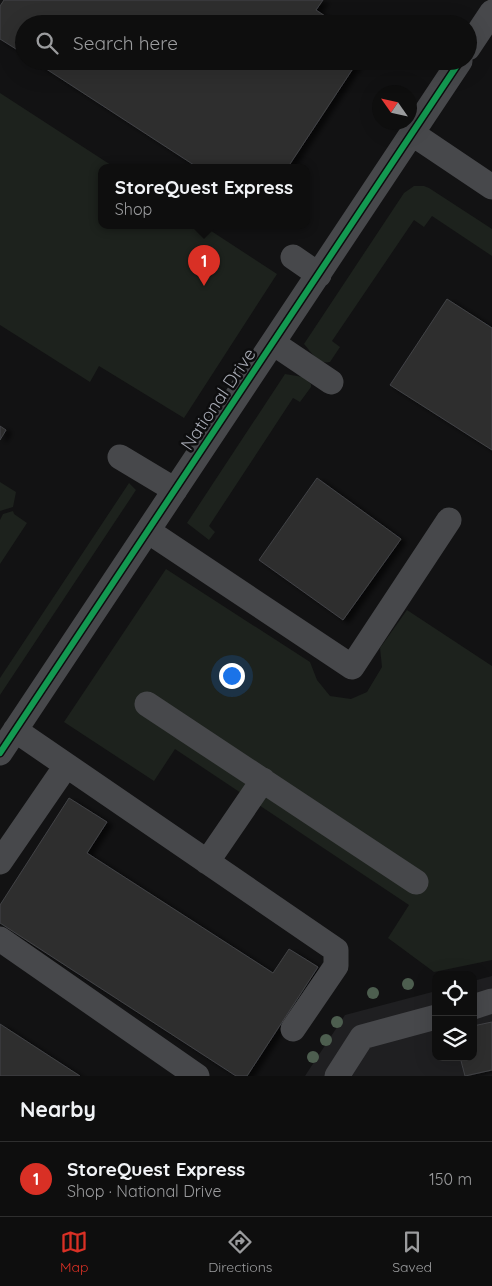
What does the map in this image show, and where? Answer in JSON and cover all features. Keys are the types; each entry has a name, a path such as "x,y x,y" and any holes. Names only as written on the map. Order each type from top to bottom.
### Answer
{"street":[{"path":"477,34 492,12"},
{"name":"National Drive","path":"0,753 454,70"},
{"path":"412,134 492,187"},
{"path":"293,257 319,275"},
{"path":"273,343 331,382"},
{"path":"120,457 175,490"},
{"path":"148,531 352,667 449,520"},
{"path":"147,704 416,882"},
{"path":"15,730 336,950 336,966 293,1029"},
{"path":"0,862 66,766"},
{"path":"207,862 263,780"},
{"path":"0,940 197,1076"},
{"path":"477,1005 492,1001"},
{"path":"337,1076 362,1037 432,1018"}],"shaded area":[{"path":"0,93 109,164 98,164 98,229 208,229 277,274 184,418 99,366 90,382 0,325"},
{"path":"414,186 429,188 492,229 492,256 432,216 424,227 414,220 332,341 340,347 330,362 322,362 304,344 404,193"},
{"path":"285,374 303,377 311,384 311,387 300,402 293,398 209,526 215,532 209,540 187,523"},
{"path":"0,482 16,492 13,507 0,511"},
{"path":"129,483 136,490 0,695 0,678"},
{"path":"13,511 14,514 27,523 0,564 0,520 3,514"},
{"path":"166,569 310,662 317,680 330,696 351,699 367,692 382,667 380,648 407,610 492,666 492,960 433,971 388,938 409,905 175,749 154,781 64,722"},
{"path":"492,976 492,1076 305,1076 345,1015 432,992 432,1061 477,1061 477,980"}],"building":[{"path":"4,0 323,0 316,10 324,15 15,15 15,48 0,39 0,6"},
{"path":"48,70 352,70 290,164 192,164"},
{"path":"447,299 492,328 492,450 390,385"},
{"path":"0,426 6,430 0,440"},
{"path":"317,478 401,539 343,620 259,560"},
{"path":"69,798 107,822 87,853 273,973 289,949 318,967 247,1076 236,1076 0,923 0,905"},
{"path":"492,1022 492,1070 465,1076 461,1061 477,1061 477,1025"},
{"path":"0,1024 80,1076 0,1076"}],"cycle path":[{"path":"0,753 454,70"}],"place":[{"name":"StoreQuest Express","path":"204,286"}]}
